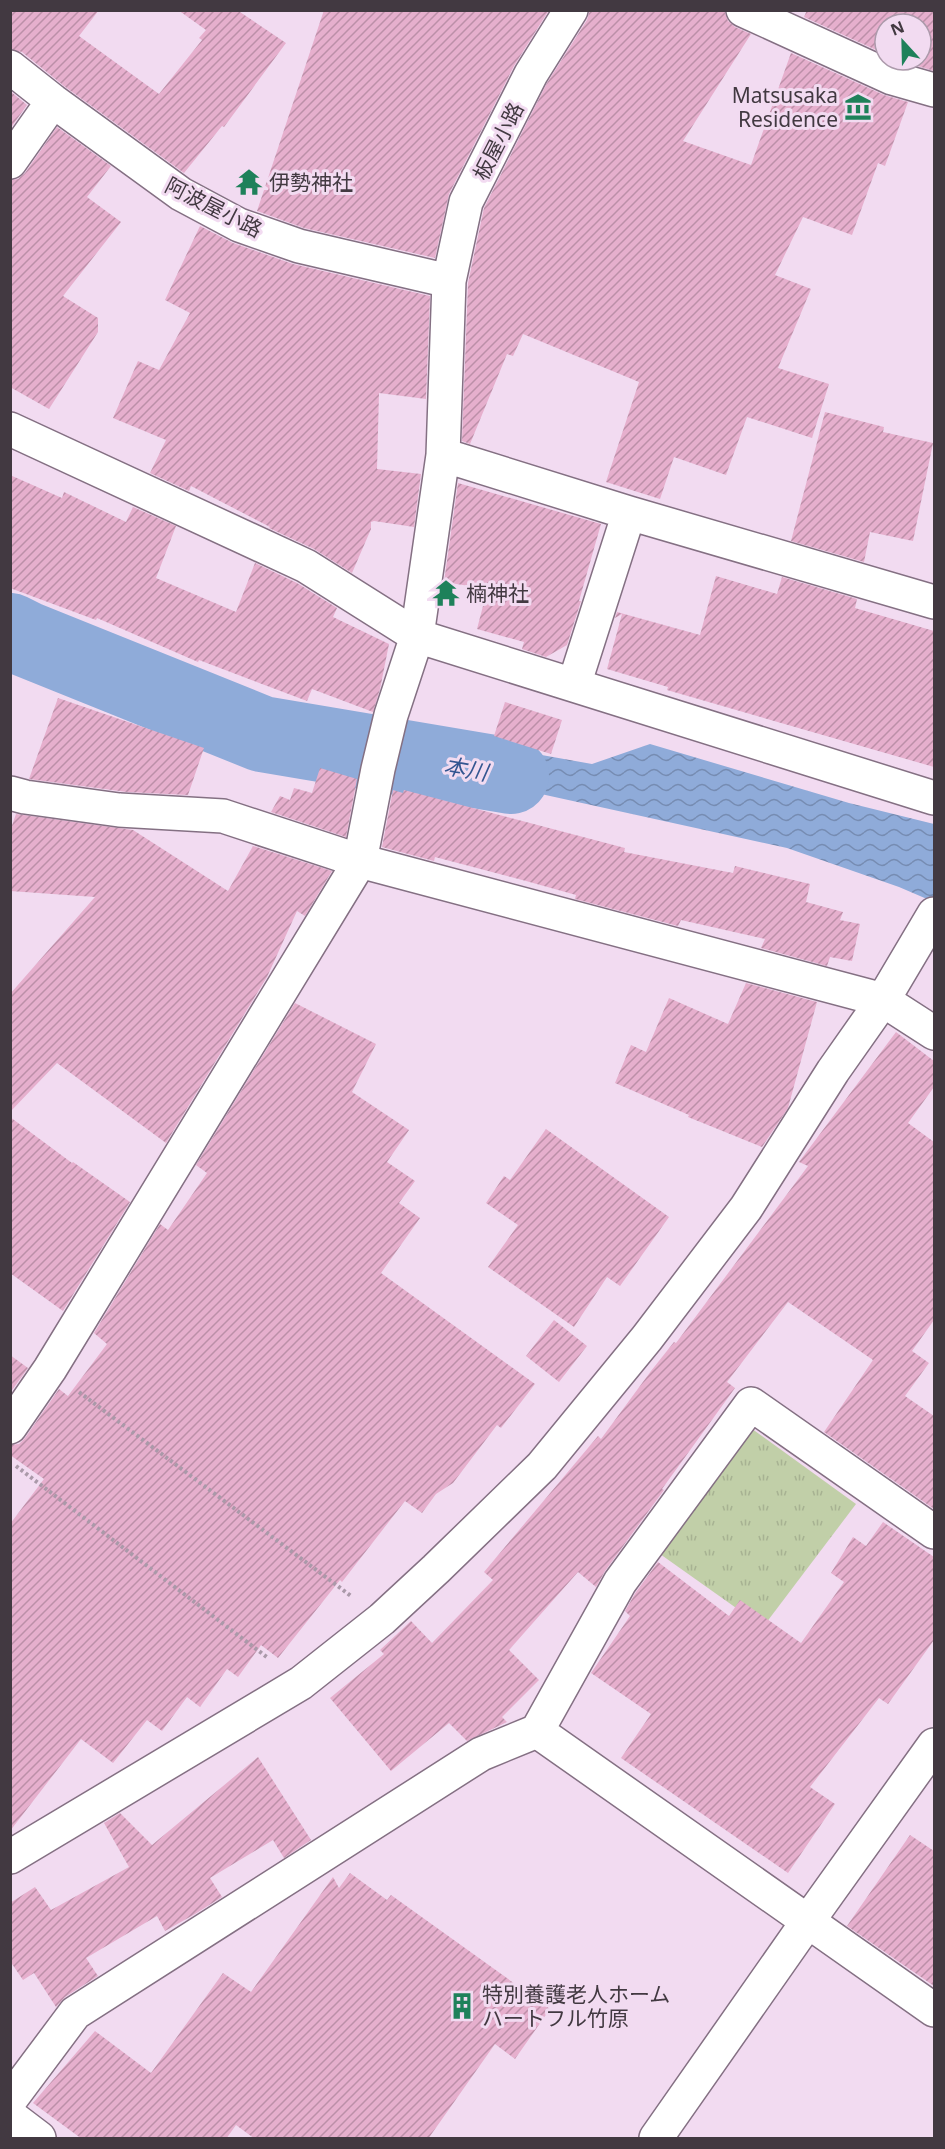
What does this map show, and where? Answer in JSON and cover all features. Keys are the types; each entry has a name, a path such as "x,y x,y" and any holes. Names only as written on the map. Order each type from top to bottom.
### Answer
{"street":[{"name":"板屋小路","path":"360,861 391,715 417,636 443,455 449,281 466,202 531,74 571,10"},
{"path":"744,10 892,78 934,90"},
{"name":"阿波屋小路","path":"10,67 181,194 239,225 299,246 449,281"},
{"path":"10,162 53,101"},
{"path":"10,429 306,566 417,636 934,798"},
{"path":"443,455 629,513 934,602"},
{"path":"574,685 629,513"},
{"path":"10,793 119,810 223,816 360,861 883,1000 934,1033"},
{"path":"10,1427 50,1370 360,861"},
{"path":"10,1857 301,1683 382,1619 542,1466 647,1338 746,1208 833,1071 883,1000 934,916"},
{"path":"10,2100 75,2013 481,1755 537,1731 620,1582 751,1404 934,1532"},
{"path":"537,1731 934,2010"},
{"path":"656,2139 934,1745"},
{"path":"10,2116 39,2139"}],"path":[{"path":"50,1370 382,1619"},
{"path":"10,1462 301,1683"}],"green space":[{"path":"748,1426 856,1504 763,1627 660,1554"}],"water":[{"path":"413,732 592,764 650,744 849,803 934,824 934,902 899,887 787,848 405,764"}],"building":[{"path":"10,10 99,10 79,36 159,94 202,40 199,38 206,30 178,10 237,10 286,43 224,127 222,126 184,173 64,86 22,52 10,49"},
{"path":"324,10 549,10 514,66 449,194 435,258 304,228 257,211"},
{"path":"590,10 724,10 728,21 751,34 683,141 751,165 791,53 884,95 908,102 885,166 878,163 852,235 803,217 775,275 811,289 778,368 829,384 812,438 747,417 726,475 674,457 660,499 606,482 639,382 523,334 513,356 507,354 470,444 462,441 468,283 484,208 547,83 587,20"},
{"path":"807,10 934,10 934,71 933,12 873,12 873,49 804,17"},
{"path":"10,91 27,105 10,129"},
{"path":"57,127 111,166 87,197 121,222 63,296 98,318 98,332 49,409 10,387 10,180 18,179 25,173"},
{"path":"200,226 233,243 293,264 430,296 426,399 379,393 377,469 421,474 414,527 371,522 371,529 352,573 314,549 269,528 191,486 189,491 150,473 166,440 113,418 138,361 159,370 190,313 165,300"},
{"path":"825,412 884,427 883,432 933,443 913,541 870,532 864,562 791,541"},
{"path":"10,475 62,498 64,492 126,522 133,507 176,526 156,578 236,612 255,563 297,583 337,608 333,617 389,644 373,712 312,689 307,701 199,660 198,662 97,618 96,620 10,588"},
{"path":"458,483 601,524 567,645 546,657 522,649 524,642 477,629 483,606 464,600 469,586 444,582"},
{"path":"716,576 777,594 782,577 857,599 855,608 934,631 934,767 667,690 668,687 607,669 622,614 615,618 617,612 700,635"},
{"path":"58,698 204,748 188,795 127,792 29,779"},
{"path":"505,702 562,720 551,754 494,736"},
{"path":"320,768 357,779 346,837 271,812 280,796 290,800 294,788 312,793"},
{"path":"393,790 403,793 404,790 625,848 624,852 733,873 735,866 810,884 806,902 843,912 840,920 860,924 852,961 830,957 827,966 761,948 765,939 681,920 678,926 575,899 576,895 526,881 435,857 434,861 382,847"},
{"path":"16,814 133,830 228,891 253,846 332,871 305,916 297,911 267,977 166,1143 57,1063 10,1112 10,994 95,897 10,891 10,831"},
{"path":"746,983 817,1002 788,1108 762,1147 688,1117 689,1115 615,1083 631,1045 646,1052 669,998 728,1024"},
{"path":"295,1003 376,1044 352,1092 409,1130 387,1162 415,1181 399,1203 420,1218 381,1273 535,1384 501,1428 497,1425 453,1483 436,1494 422,1513 405,1501 342,1582 340,1580 278,1658 261,1645 238,1677 227,1669 200,1707 187,1697 162,1731 147,1720 113,1763 81,1739 10,1831 10,1524 44,1479 10,1455 10,1445 19,1444 25,1438 59,1389 68,1396 107,1344 94,1333 160,1224 168,1230 207,1173 196,1165"},
{"path":"896,1032 934,1061 934,1087 908,1123 934,1142 934,1320 912,1351 929,1363 905,1396 934,1416 934,1509 824,1432 873,1360 788,1302 727,1382 735,1388 662,1489 664,1490 605,1571 596,1587 578,1572 509,1650 539,1680 502,1717 507,1722 467,1741 449,1723 391,1771 330,1698 384,1654 380,1650 411,1621 432,1643 493,1580 484,1572 598,1436 601,1439 651,1371 674,1342 676,1343 808,1166 799,1162"},
{"path":"10,1117 130,1202 63,1311 10,1273"},
{"path":"546,1129 669,1217 620,1286 607,1277 574,1327 488,1267 518,1225 486,1203 504,1176 510,1180"},
{"path":"554,1320 587,1346 559,1382 526,1356"},
{"path":"10,1355 28,1368 10,1393"},
{"path":"883,1522 934,1557 934,1640 888,1704 879,1698 810,1787 835,1804 788,1873 621,1758 651,1714 591,1673 630,1616 625,1611 658,1562 729,1616 740,1600 801,1643 844,1582 831,1573 853,1537 866,1546"},
{"path":"258,1757 311,1840 284,1858 273,1840 210,1878 222,1897 165,1931 157,1916 86,1958 98,1976 65,1997 56,2007 34,1973 23,1980 10,1961 10,1903 35,1887 51,1910 129,1867 104,1823 120,1813 152,1845"},
{"path":"910,1835 934,1851 934,1986 847,1926"},
{"name":"特別養護老人ホーム ハートフル竹原","path":"350,1873 387,1900 391,1895 550,2009 515,2059 495,2044 428,2139 255,2139 236,2125 226,2139 82,2139 33,2103 95,2031 151,2073 223,1973 251,1992 333,1877 339,1888"}],"waterway":[{"name":"本川","path":"10,631 262,734 511,776"}],"place":[{"name":"Matsusaka Residence","path":"858,107"},
{"name":"伊勢神社","path":"249,182"},
{"name":"楠神社","path":"446,593"},
{"name":"特別養護老人ホーム ハートフル竹原","path":"462,2006"}]}
